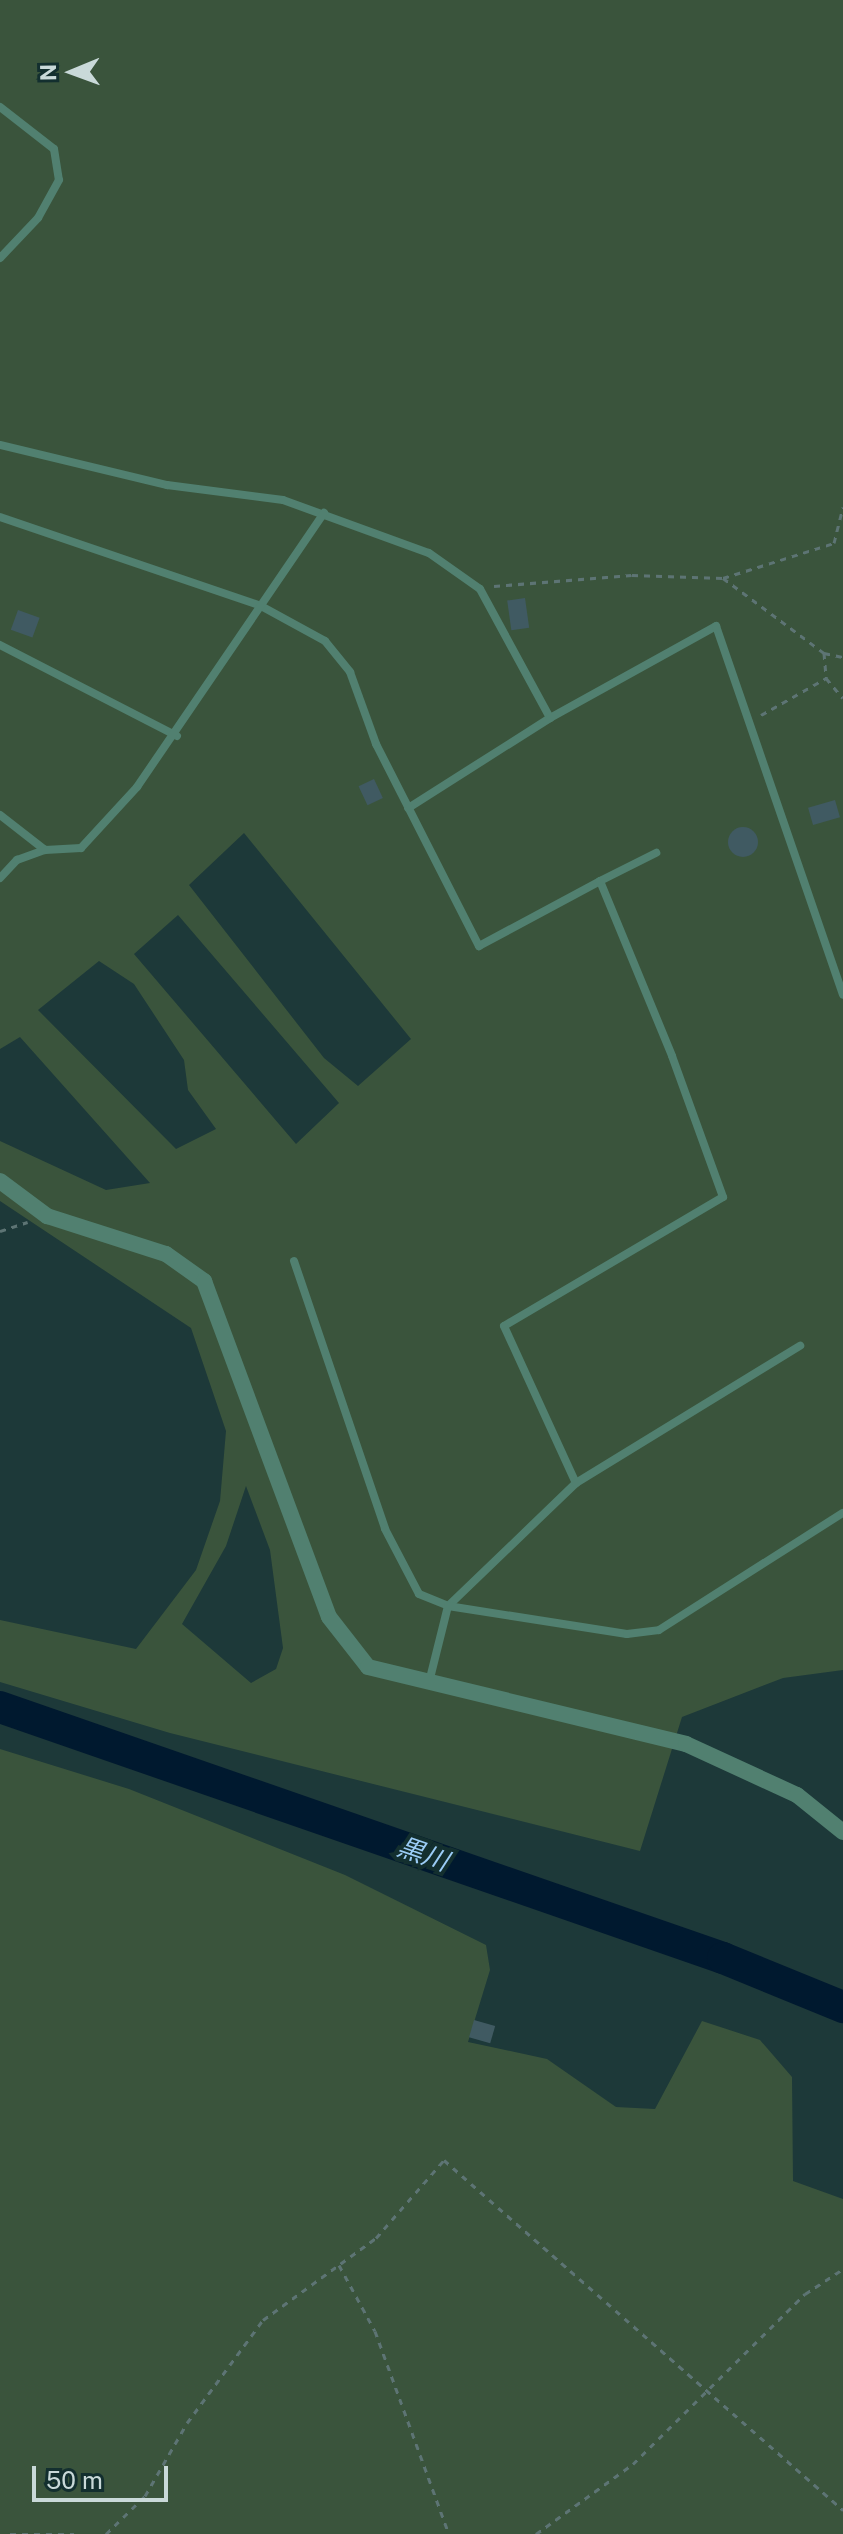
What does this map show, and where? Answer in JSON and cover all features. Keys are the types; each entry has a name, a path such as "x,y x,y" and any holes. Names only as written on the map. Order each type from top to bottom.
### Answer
{"street":[{"path":"0,1181 47,1216 166,1254 204,1281 345,1646 368,1667 428,1687 686,1744 797,1795 843,1832"}],"lane":[{"path":"0,107 54,149 59,180 38,218 0,258"},
{"path":"0,445 324,513 429,553 480,589 550,718"},
{"path":"0,878 17,860 45,850 81,848 177,736 324,513"},
{"path":"0,517 261,606 325,641 350,672 408,808 479,946 656,853"},
{"path":"408,808 550,718 716,626 843,995"},
{"path":"0,645 177,736"},
{"path":"0,815 45,850"},
{"path":"576,1483 504,1326 723,1197 600,881"},
{"path":"294,1261 403,1571 419,1594 448,1606 627,1634 659,1630 843,1513"},
{"path":"428,1687 448,1606 576,1483 800,1346"}],"path":[{"path":"480,589 573,577 723,578 834,543 843,507"},
{"path":"723,578 824,653 843,657"},
{"path":"824,653 826,678 843,698"},
{"path":"751,721 826,678"},
{"path":"0,1231 47,1216"},
{"path":"106,2534 145,2496 187,2423 263,2320 339,2265 417,2199 444,2160 708,2388 843,2510"},
{"path":"339,2265 381,2345 449,2534"},
{"path":"536,2534 633,2464 805,2294 843,2269"},
{"path":"10,2534 74,2534"}],"green space":[{"path":"0,0 843,0 843,1670 783,1678 682,1717 640,1851 170,1733 0,1682 0,1620 136,1649 196,1570 220,1501 226,1431 191,1328 0,1201 0,1141 106,1190 150,1183 20,1037 0,1049","holes":["244,833 411,1039 358,1086 324,1058 189,885","178,915 339,1103 296,1144 134,954","99,961 134,984 184,1060 188,1090 216,1129 176,1149 38,1010","246,1486 270,1550 283,1648 276,1669 251,1683 182,1624 226,1546"]},
{"path":"0,1749 129,1789 345,1875 486,1945 490,1970 468,2042 547,2059 616,2107 655,2109 702,2021 760,2040 792,2077 793,2181 843,2199 843,2534 0,2534"}],"building":[{"path":"525,598 529,628 511,630 507,601"},
{"path":"18,610 40,618 32,638 11,630"},
{"path":"374,779 383,798 367,805 359,786"},
{"path":"835,800 840,817 813,825 808,808"},
{"path":"743,827 749,828 757,836 757,848 749,856 743,857 737,856 729,848 728,842 729,836 737,828"},
{"path":"474,2020 495,2026 490,2043 469,2037"}],"waterway":[{"name":"黒川","path":"0,1707 723,1958 843,2007"}]}
